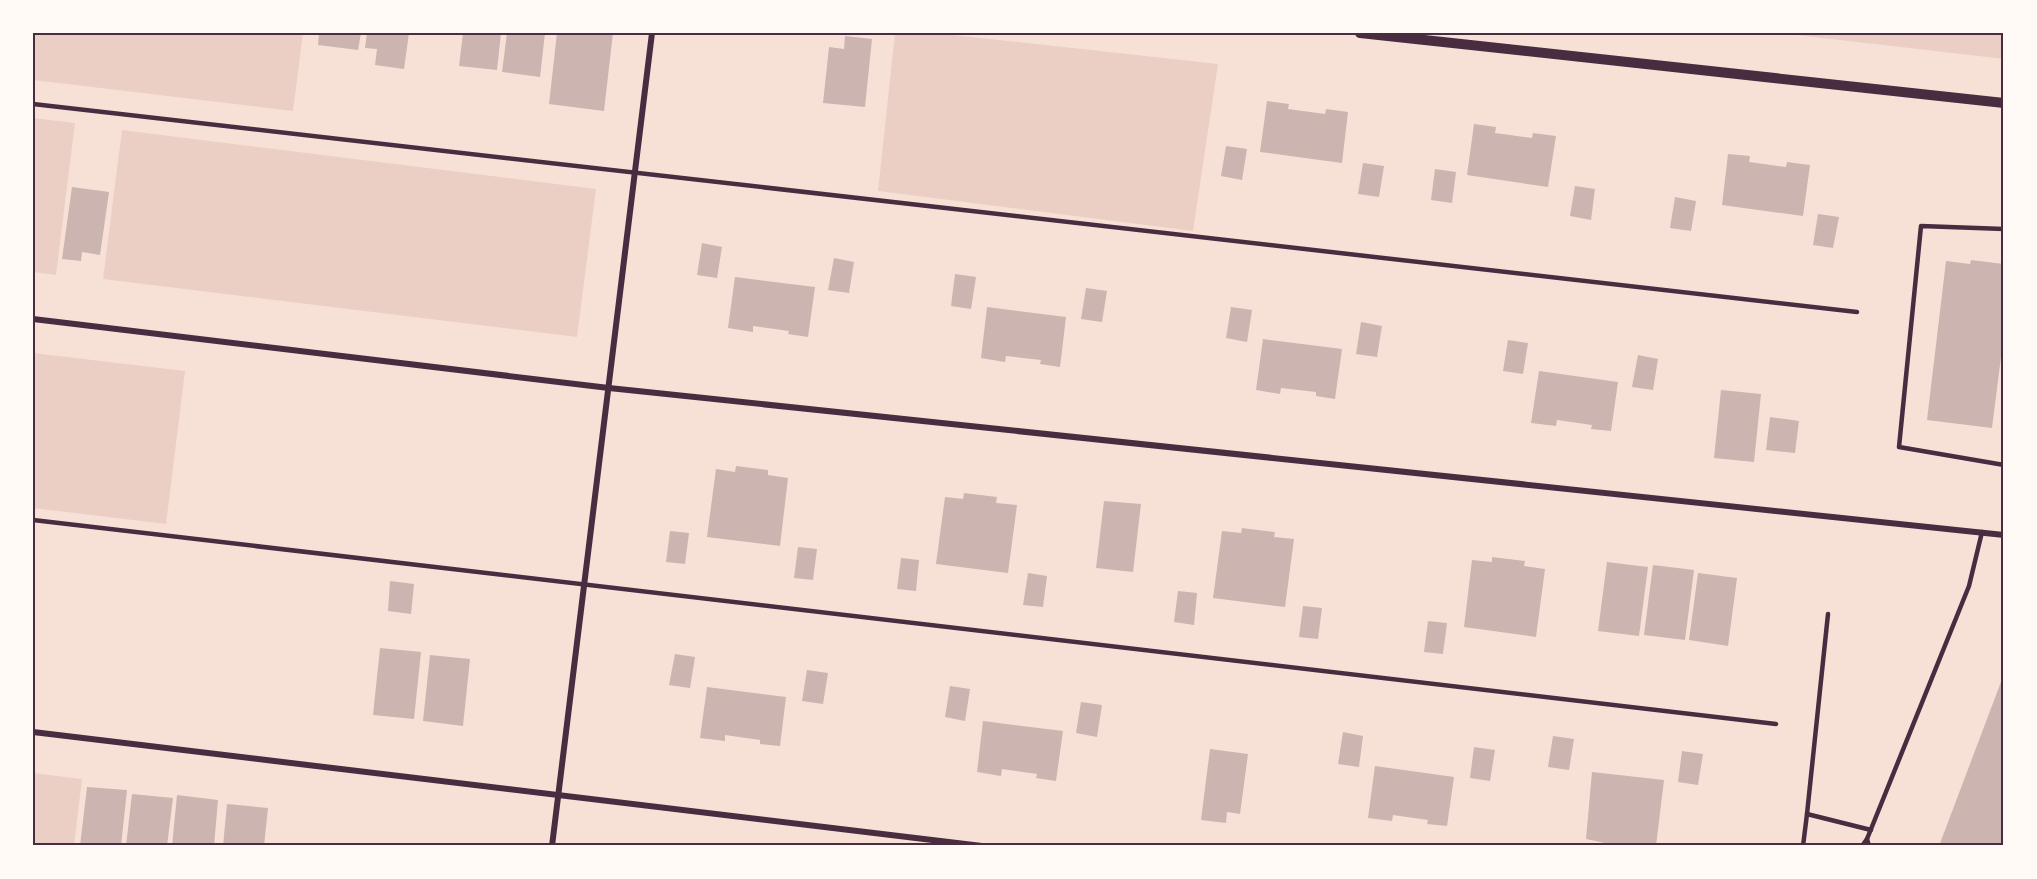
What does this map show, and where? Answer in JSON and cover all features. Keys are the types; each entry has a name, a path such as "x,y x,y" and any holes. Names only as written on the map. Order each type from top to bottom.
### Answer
{"street":[{"path":"552,846 652,33"},
{"path":"1360,33 2004,103"},
{"path":"33,319 609,387 2004,535"},
{"path":"33,732 982,846"}],"lane":[{"path":"33,104 1857,312"},
{"path":"2004,229 1921,226 1899,447 2004,465"},
{"path":"33,520 1776,724"},
{"path":"1862,846 1871,830 1969,586 1982,532"},
{"path":"1803,846 1828,614"},
{"path":"1807,814 1871,830"},
{"path":"1867,839 1869,846"}],"shaded area":[{"path":"33,33 303,33 293,111 33,80"},
{"path":"895,33 935,33 1218,64 1193,231 878,191"},
{"path":"2004,33 2004,59 1788,34"},
{"path":"33,118 75,123 56,275 33,272"},
{"path":"122,130 596,189 577,337 103,279"},
{"path":"33,353 185,371 166,524 33,508"},
{"path":"33,773 82,779 74,846 33,846"}],"building":[{"path":"319,33 361,33 358,50 318,45"},
{"path":"367,33 409,33 404,69 375,65 377,49 365,48"},
{"path":"463,33 501,33 497,70 459,66"},
{"path":"507,33 545,33 540,77 502,72"},
{"path":"557,33 613,33 604,111 549,104"},
{"path":"845,36 872,39 865,107 823,103 829,47 844,49"},
{"path":"1267,101 1289,104 1288,109 1325,114 1326,109 1348,112 1342,163 1260,152"},
{"path":"1474,124 1496,127 1495,133 1532,138 1533,133 1556,136 1548,187 1467,175"},
{"path":"1226,146 1247,149 1242,180 1221,176"},
{"path":"1728,154 1750,156 1749,162 1786,167 1787,162 1810,165 1803,216 1722,205"},
{"path":"1363,163 1384,166 1379,197 1358,194"},
{"path":"1435,169 1456,172 1452,203 1431,200"},
{"path":"1575,186 1595,189 1591,220 1570,216"},
{"path":"72,187 109,192 100,255 82,252 81,261 62,259"},
{"path":"1675,197 1696,201 1691,231 1670,228"},
{"path":"1818,214 1839,217 1833,248 1813,245"},
{"path":"702,243 722,247 717,278 697,275"},
{"path":"834,258 854,262 849,293 828,290"},
{"path":"1971,260 2004,264 2004,358 2001,357 1992,428 1927,420 1946,261 1970,264"},
{"path":"955,274 976,277 971,309 951,306"},
{"path":"735,277 815,287 808,337 788,334 789,331 753,326 753,332 728,328"},
{"path":"1086,288 1107,291 1102,322 1081,319"},
{"path":"987,307 1066,317 1060,367 1040,364 1041,360 1006,356 1005,362 981,358"},
{"path":"1231,307 1252,310 1247,342 1226,338"},
{"path":"1361,322 1382,326 1377,357 1356,354"},
{"path":"1263,339 1342,349 1335,399 1316,396 1316,392 1281,388 1280,394 1256,390"},
{"path":"1508,340 1528,343 1523,374 1503,371"},
{"path":"1638,355 1658,359 1653,390 1632,387"},
{"path":"1539,371 1618,382 1611,431 1591,429 1592,425 1557,420 1556,426 1531,423"},
{"path":"1721,390 1761,394 1754,462 1714,458"},
{"path":"1770,417 1799,421 1795,453 1766,450"},
{"path":"736,466 768,470 768,475 788,478 780,546 707,537 716,469 735,472"},
{"path":"964,493 997,497 996,503 1017,505 1008,573 936,564 945,497 963,499"},
{"path":"1104,501 1141,504 1133,572 1096,568"},
{"path":"1242,528 1275,532 1274,537 1294,539 1285,607 1213,598 1222,531 1241,533"},
{"path":"670,531 689,533 685,564 666,562"},
{"path":"798,547 817,549 813,580 794,578"},
{"path":"1492,557 1525,561 1524,566 1545,569 1536,637 1464,627 1472,560 1492,562"},
{"path":"901,558 919,560 916,591 897,589"},
{"path":"1607,562 1648,567 1639,636 1598,631"},
{"path":"1653,565 1694,570 1685,640 1644,635"},
{"path":"1028,573 1047,576 1043,607 1023,605"},
{"path":"1698,573 1737,578 1728,646 1689,640"},
{"path":"390,581 414,584 411,614 388,611"},
{"path":"1178,591 1197,593 1194,625 1174,622"},
{"path":"1303,606 1322,608 1318,639 1299,637"},
{"path":"1428,621 1447,623 1443,654 1424,652"},
{"path":"380,648 421,652 414,719 373,715"},
{"path":"675,654 695,657 690,688 669,685"},
{"path":"430,655 470,659 463,726 423,721"},
{"path":"807,670 828,673 823,704 802,701"},
{"path":"2004,674 2004,846 1939,846"},
{"path":"950,686 970,689 965,721 945,717"},
{"path":"707,687 786,697 780,746 760,744 760,740 725,735 725,741 700,738"},
{"path":"1081,702 1102,705 1097,737 1076,733"},
{"path":"983,721 1063,731 1056,781 1036,778 1037,774 1002,769 1001,776 977,772"},
{"path":"1343,732 1363,736 1359,767 1338,764"},
{"path":"1553,736 1574,739 1569,770 1548,767"},
{"path":"1474,747 1495,750 1490,781 1470,778"},
{"path":"1210,749 1248,754 1240,814 1227,812 1226,823 1201,820"},
{"path":"1682,751 1703,754 1698,785 1678,782"},
{"path":"1375,766 1454,777 1447,826 1427,824 1428,820 1393,815 1392,821 1368,818"},
{"path":"1592,772 1664,780 1656,846 1619,846 1586,839"},
{"path":"87,787 127,790 121,846 80,846"},
{"path":"132,794 173,798 167,846 126,846"},
{"path":"177,795 218,800 214,846 172,846"},
{"path":"227,804 268,808 264,846 223,846"}]}
